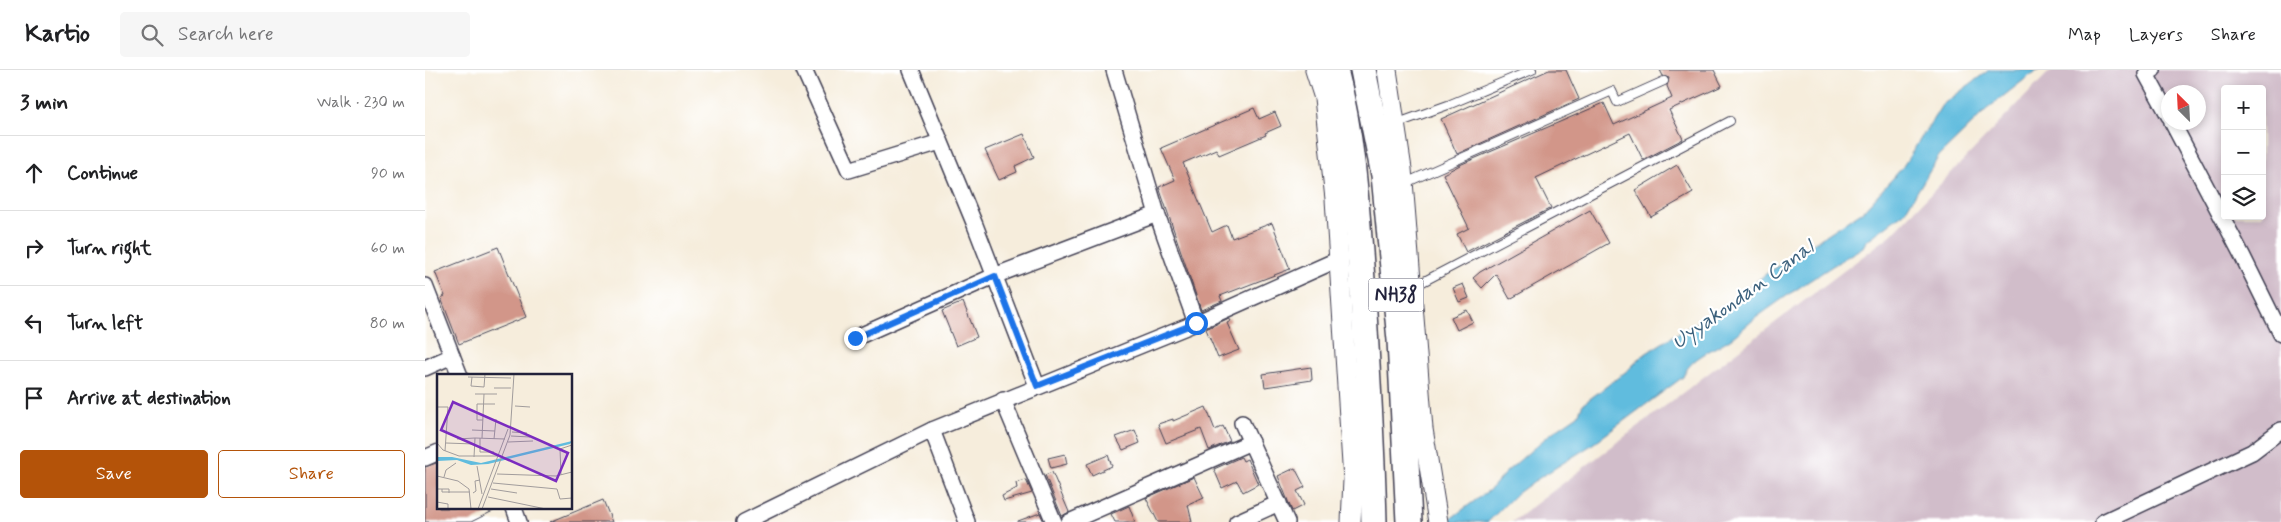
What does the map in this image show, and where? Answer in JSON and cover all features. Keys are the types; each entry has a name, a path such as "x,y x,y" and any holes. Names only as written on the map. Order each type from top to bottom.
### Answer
{"highway":[{"name":"NH38","path":"1335,70 1341,92 1356,189 1371,426 1374,522"},
{"name":"NH38","path":"1363,70 1383,175 1400,340 1409,522"}],"street":[{"path":"804,70 849,170 940,142"},
{"path":"911,70 995,276 1037,386"},
{"path":"1114,70 1157,214 1196,323"},
{"path":"1315,70 1324,98 1335,199 1353,480 1351,522"},
{"path":"1387,70 1403,184 1423,429 1438,519"},
{"path":"2153,70 2147,74 2161,101"},
{"path":"2176,130 2281,334"},
{"path":"855,338 995,276 1157,214"},
{"path":"744,522 932,430 1196,323 1339,259"},
{"path":"425,286 459,374"},
{"path":"425,368 452,356"},
{"path":"1003,400 1054,522"},
{"path":"1242,423 1287,522"},
{"path":"932,430 961,520"},
{"path":"2103,522 2252,452 2281,430"},
{"path":"1340,522 1343,472 1350,434"},
{"path":"1069,522 1251,442"},
{"path":"425,458 437,453"},
{"path":"1237,522 1279,503"},
{"path":"515,510 519,522"}],"lane":[{"path":"1395,124 1448,105 1532,70"},
{"path":"1403,184 1612,91 1617,102 1664,80"},
{"path":"1412,288 1730,121"}],"shaded area":[{"path":"2055,70 2281,70 2281,522 1512,522 1891,235 2047,74"}],"water":[{"name":"Uyyakondan Canal","path":"1989,70 2039,70 1987,109 1939,156 1904,213 1866,241 1863,247 1796,290 1757,317 1730,339 1697,359 1686,370 1683,377 1590,446 1514,496 1488,522 1446,522 1492,488 1505,473 1550,434 1578,415 1583,404 1628,370 1642,356 1713,314 1766,274 1863,211 1902,168 1942,105"}],"building":[{"path":"1549,70 1566,70 1579,99 1457,154 1441,119"},
{"path":"1660,70 1714,70 1722,86 1669,110 1683,139 1643,160 1630,133 1536,178 1551,208 1466,252 1457,234 1469,228 1443,174 1604,103 1614,125 1672,98 1667,86 1669,78 1663,76"},
{"path":"1254,108 1259,119 1275,112 1281,126 1265,133 1266,135 1219,155 1216,149 1183,163 1212,232 1227,225 1232,238 1272,223 1290,269 1220,296 1222,301 1201,310 1159,187 1175,180 1161,148"},
{"path":"1024,134 1034,157 1015,166 1017,172 999,180 985,150"},
{"path":"1677,165 1693,193 1651,217 1635,190"},
{"path":"1590,210 1609,243 1510,299 1496,274 1482,288 1473,278 1480,272"},
{"path":"498,247 526,317 459,344 441,298 445,296 435,272"},
{"path":"1463,284 1469,298 1459,302 1453,288"},
{"path":"963,302 977,337 956,346 942,311"},
{"path":"1467,310 1473,322 1457,330 1451,317"},
{"path":"1229,318 1231,321 1227,323 1239,350 1218,358 1206,329"},
{"path":"1311,367 1312,380 1265,387 1263,374"},
{"path":"1206,407 1215,430 1223,426 1230,441 1209,450 1201,429 1166,443 1158,424 1173,419 1173,421"},
{"path":"1135,430 1140,443 1123,450 1116,437"},
{"path":"1065,454 1067,464 1051,468 1048,458"},
{"path":"1108,455 1112,466 1092,475 1087,464"},
{"path":"1241,457 1243,461 1247,459 1258,484 1243,492 1237,481 1222,488 1214,469"},
{"path":"437,463 437,510 495,510 471,522 425,522 425,467"},
{"path":"1295,468 1305,487 1297,491 1304,505 1292,511 1278,476"},
{"path":"1052,472 1069,512 1062,516 1045,475"},
{"path":"1194,477 1204,498 1188,505 1192,522 1158,522 1146,498"},
{"path":"1026,480 1032,493 1004,501 1002,496 1017,488 1016,483"},
{"path":"603,500 612,522 550,522"},
{"path":"1129,506 1135,522 1115,522 1111,514"},
{"path":"1040,513 1044,522 1018,522 1018,521"}],"route":[{"path":"855,338 995,276 1037,386 1196,323"}]}
